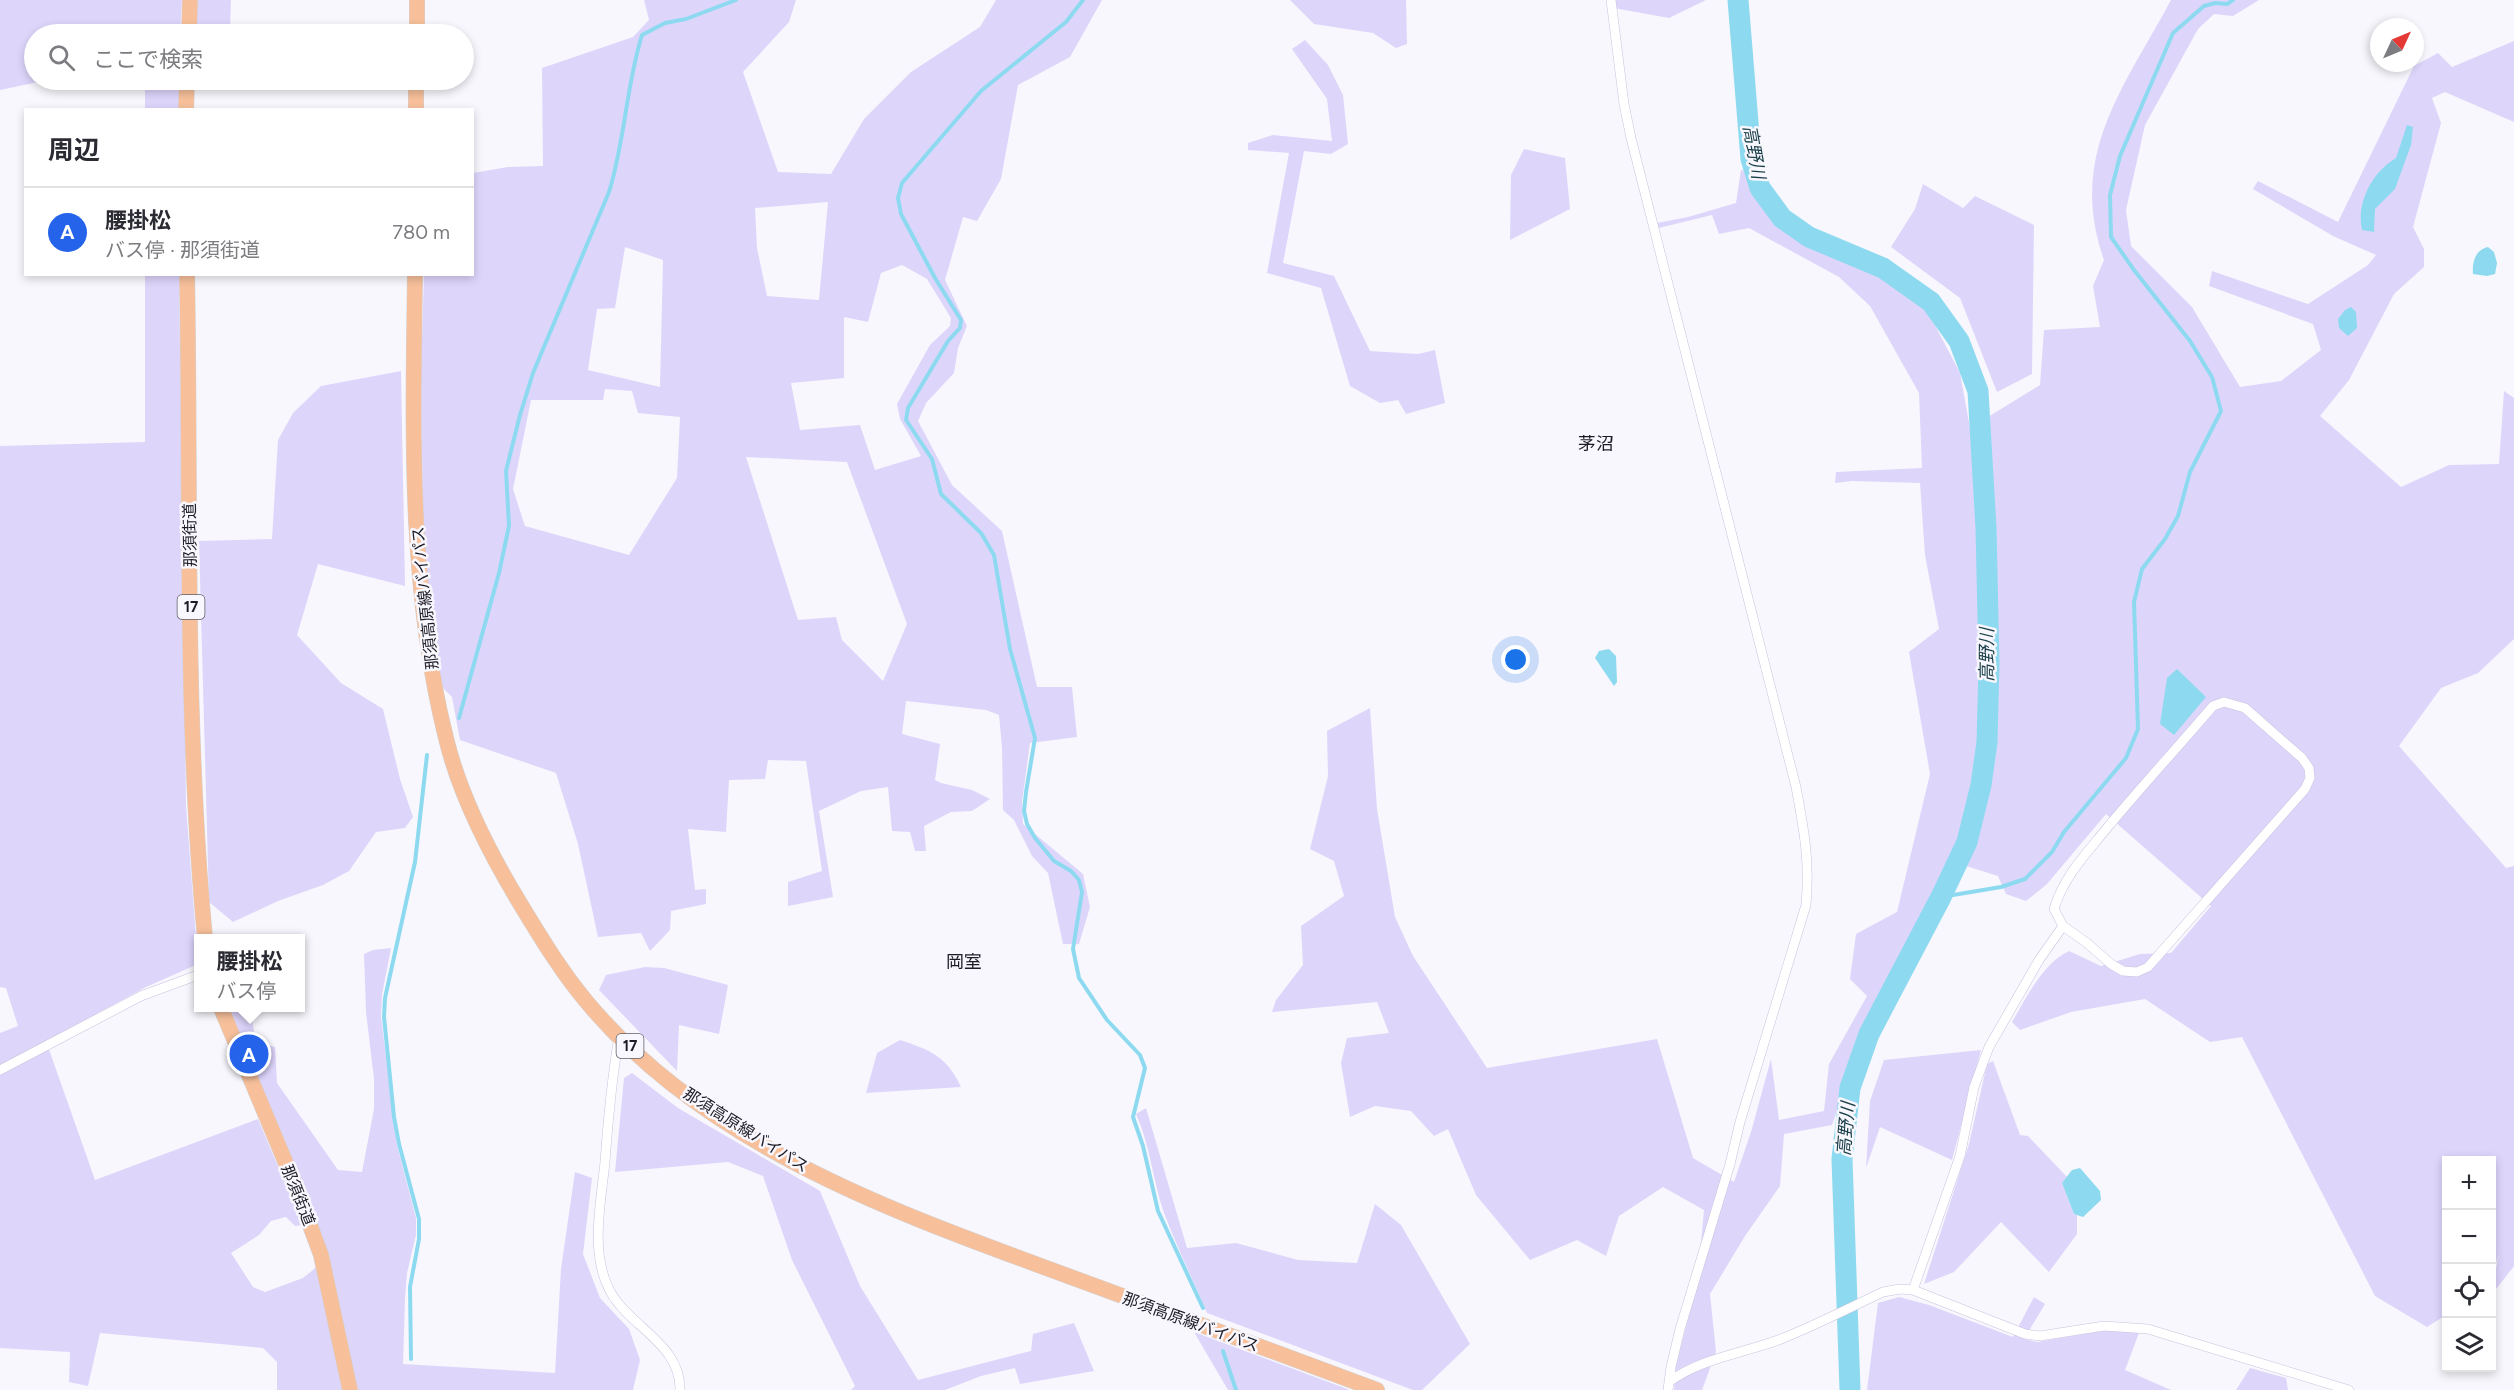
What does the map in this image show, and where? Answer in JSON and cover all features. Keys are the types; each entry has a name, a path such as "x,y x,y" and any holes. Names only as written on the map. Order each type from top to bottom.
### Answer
{"main road":[{"path":"189,24 190,0"},
{"path":"417,0 417,24"},
{"path":"186,108 187,90"},
{"path":"416,90 416,108"},
{"name":"那須街道","path":"187,276 194,785 205,934"},
{"name":"那須高原線バイパス","path":"415,276 414,440 421,581 428,650 447,742 489,849 563,971 588,1004 619,1036 677,1087 718,1116 776,1151 881,1204 1145,1306 1377,1390"},
{"name":"那須街道","path":"223,1012 318,1246 350,1390"}],"street":[{"path":"1611,0 1624,104 1631,138 1796,787 1807,841 1808,864 1806,905 1680,1329 1669,1386"},
{"path":"2224,702 2245,708 2302,758 2309,768 2310,778 2305,789 2148,967 2137,972 2123,971 2063,926 2055,909 2067,878 2213,706 2224,702"},
{"path":"1914,1290 1960,1156 1974,1087 1989,1047 2039,960 2063,926"},
{"path":"0,1070 141,996 194,976"},
{"path":"619,1036 612,1080 600,1221 601,1269 609,1290 622,1308 663,1347 674,1363 680,1381 680,1390"},
{"path":"1669,1386 1681,1372 1783,1339 1883,1292 1900,1289 1914,1290 2025,1334 2040,1336 2104,1326 2148,1329 2349,1390"}],"shaded area":[{"path":"0,0 182,0 181,24 24,24 24,85 0,90"},
{"path":"196,0 231,0 230,24 195,24"},
{"path":"644,0 796,0 789,22 743,72 778,172 831,174 864,119 911,72 980,27 996,0 1102,0 1070,57 1018,85 1001,179 977,221 963,217 945,280 967,326 958,348 954,373 926,403 918,421 952,485 1002,531 1037,687 1072,687 1077,737 1030,743 1022,802 1023,824 1083,874 1090,907 1079,944 1063,944 1048,873 1032,856 1014,820 1003,810 999,715 986,710 906,701 902,734 940,744 935,780 972,790 990,799 972,811 951,812 924,826 926,851 915,851 910,832 892,831 888,787 861,791 819,811 833,897 788,906 788,882 822,871 806,761 768,760 765,779 729,780 726,832 688,829 695,890 706,889 706,904 671,911 670,930 650,951 641,933 598,937 578,844 556,773 460,740 452,697 441,686 432,631 423,530 421,368 424,276 474,276 474,173 508,167 543,166 542,68 633,37 649,20","holes":["828,202 819,300 767,296 757,248 755,208","625,247 663,260 660,387 588,370 597,309 615,308","902,265 927,279 951,318 950,326 930,345 897,404 900,419 921,456 875,470 860,425 800,430 791,383 844,378 844,317 868,322 881,273","605,389 632,391 638,413 680,417 677,478 629,555 525,526 513,489 531,400 603,400","746,457 847,462 907,624 883,681 842,640 836,617 798,620"]},
{"path":"1290,0 1406,0 1407,44 1396,48 1373,33 1314,24"},
{"path":"1607,0 1706,0 1669,18 1608,7"},
{"path":"2171,0 2259,0 2233,16 2214,14 2198,29 2145,125 2126,210 2131,246 2192,307 2240,387 2281,381 2321,350 2313,324 2209,286 2212,271 2308,304 2368,265 2376,255 2333,236 2253,189 2258,181 2338,222 2411,72 2424,72 2424,61 2438,53 2452,67 2514,41 2514,122 2445,92 2432,98 2441,123 2413,227 2424,249 2424,267 2394,294 2349,380 2320,416 2401,487 2449,465 2499,464 2504,391 2514,398 2514,639 2478,673 2441,688 2399,746 2506,868 2514,866 2514,1266 2496,1288 2499,1254 2496,1263 2496,1156 2442,1156 2442,1318 2427,1327 2375,1296 2242,1037 2210,1042 2145,999 2071,1012 2020,1030 2012,1022 2043,972 2069,951 2101,966 2140,954 2171,953 2211,906 2106,814 2047,884 2026,901 2006,894 1998,876 1950,861 1870,1019 1832,1125 1784,1134 1780,1186 1745,1236 1710,1294 1716,1352 1702,1390 1674,1390 1676,1366 1697,1284 1704,1210 1663,1187 1619,1216 1606,1256 1577,1240 1530,1260 1476,1195 1448,1129 1434,1136 1411,1111 1375,1106 1350,1117 1341,1063 1347,1038 1389,1033 1377,1002 1272,1012 1276,1000 1303,965 1301,926 1344,896 1334,861 1310,849 1328,776 1327,731 1370,708 1377,809 1395,917 1413,956 1487,1068 1657,1039 1693,1158 1734,1182 1751,1132 1771,1059 1779,1120 1824,1111 1829,1064 1867,996 1850,979 1856,934 1897,912 1930,774 1909,652 1939,629 1925,555 1920,483 1852,481 1835,483 1836,472 1922,468 1919,393 1870,306 1839,277 1749,228 1719,234 1712,215 1659,228 1657,223 1736,203 1741,170 1749,171 1769,211 1808,246 1875,269 1927,310 1960,373 1970,428 2040,385 2044,330 2100,327 2093,286 2104,260 2094,222 2092,187 2097,155 2106,124 2119,93"},
{"path":"1305,40 1328,65 1343,95 1348,144 1331,154 1304,151 1283,263 1334,276 1370,351 1418,354 1435,350 1445,403 1406,414 1398,400 1380,403 1350,386 1321,288 1267,273 1289,153 1248,150 1248,143 1273,135 1332,141 1327,99 1292,49"},
{"path":"145,90 179,90 179,108 145,108"},
{"path":"1524,149 1565,158 1570,209 1510,240 1511,175"},
{"path":"1923,184 1963,208 1975,196 2034,225 2032,374 1997,392 1960,298 1891,247 1915,209"},
{"path":"145,276 179,276 186,806 196,934 194,966 146,987 46,1041 95,1180 258,1119 303,1225 295,1226 286,1217 271,1221 259,1235 231,1253 253,1287 265,1292 303,1278 319,1265 305,1200 247,1049 263,1044 275,1047 277,1083 338,1170 362,1172 374,1109 374,1079 366,1012 364,954 373,950 391,948 382,995 381,1016 397,1145 416,1218 416,1235 407,1273 403,1364 555,1373 561,1269 575,1172 592,1178 583,1254 600,1298 629,1329 640,1360 633,1390 277,1390 277,1362 263,1348 100,1333 88,1386 69,1382 70,1352 0,1348 0,1033 18,1026 6,988 0,987 0,446 145,442"},
{"path":"401,371 405,586 318,564 297,635 341,683 383,709 400,779 413,817 405,828 376,832 349,871 323,885 278,901 233,922 209,902 199,541 272,539 278,440 293,413 321,386"},
{"path":"645,967 664,968 728,985 719,1034 679,1025 677,1071 599,990 606,975"},
{"path":"232,1012 257,1012 252,1019 255,1038 242,1039"},
{"path":"900,1040 929,1051 943,1061 956,1076 961,1087 866,1093 877,1053"},
{"path":"1981,1050 1952,1160 1880,1127 1866,1168 1870,1101 1884,1060"},
{"path":"1993,1061 2020,1135 2028,1136 2067,1177 2062,1183 2074,1214 2077,1215 2077,1234 2049,1272 2001,1222 1954,1272 1924,1284 1969,1144 1987,1064"},
{"path":"632,1073 678,1108 820,1191 860,1286 918,1380 1031,1351 1033,1334 1074,1323 1094,1371 1020,1384 1015,1368 981,1376 945,1390 851,1390 855,1386 792,1260 763,1176 728,1162 615,1172 624,1078"},
{"path":"1146,1108 1187,1248 1236,1243 1298,1260 1357,1263 1375,1204 1401,1225 1470,1344 1422,1390 1413,1390 1207,1313 1160,1201 1145,1138 1136,1114"},
{"path":"1899,1297 1929,1305 2013,1337 2034,1297 2045,1304 2024,1339 2037,1342 2106,1330 2139,1333 2125,1370 2171,1390 1867,1390 1878,1303"},
{"path":"1194,1332 1350,1390 1228,1390"},
{"path":"2250,1368 2286,1378 2288,1390 2236,1390"}],"water":[{"path":"2407,125 2413,127 2411,145 2395,189 2375,209 2374,232 2362,230 2361,209 2368,189 2380,171 2396,158"},
{"path":"2488,247 2494,252 2497,263 2495,274 2487,276 2473,274 2475,257"},
{"path":"2351,307 2356,312 2357,328 2348,336 2339,328 2338,319 2345,310"},
{"path":"1609,649 1616,656 1617,682 1614,686 1595,658 1599,651"},
{"path":"2177,669 2206,697 2174,735 2160,724 2167,678"},
{"path":"2080,1168 2100,1191 2101,1200 2083,1217 2074,1214 2062,1183 2072,1170"}],"waterway":[{"path":"459,718 499,573 509,526 506,471 520,415 533,373 609,192 642,35 665,23 686,19 736,0"},
{"path":"1083,0 1066,22 981,91 902,183 898,198 901,214 935,278 961,320 960,328 948,341 908,408 906,420 932,459 941,494 981,533 994,555 1010,649 1035,738 1024,811 1027,824 1054,861 1071,871 1079,880 1082,892 1073,949 1079,978 1107,1020 1140,1055 1145,1068 1133,1117 1143,1146 1158,1211 1203,1308"},
{"name":"高野川","path":"1738,0 1751,159 1760,188 1782,218 1809,237 1883,268 1931,302 1959,341 1978,391 1986,528 1989,664 1987,742 1981,785 1967,842 1941,897 1869,1034 1850,1088 1842,1159 1850,1390"},
{"path":"1941,897 2001,887 2025,879 2052,852 2064,832 2126,758 2138,729 2134,602 2142,569 2165,539 2178,516 2190,472 2221,411 2212,377 2190,341 2111,237 2110,195 2120,156 2173,33 2204,6 2215,3 2227,4 2233,0"},
{"path":"411,1359 410,1287 419,1239 419,1219 394,1117 384,1017 385,998 415,862 427,755"},
{"path":"1223,1351 1236,1390"}],"place":[{"name":"腰掛松","path":"249,1054"}],"district":[{"name":"茅沼","path":"1596,444"},
{"name":"岡室","path":"964,962"}]}
